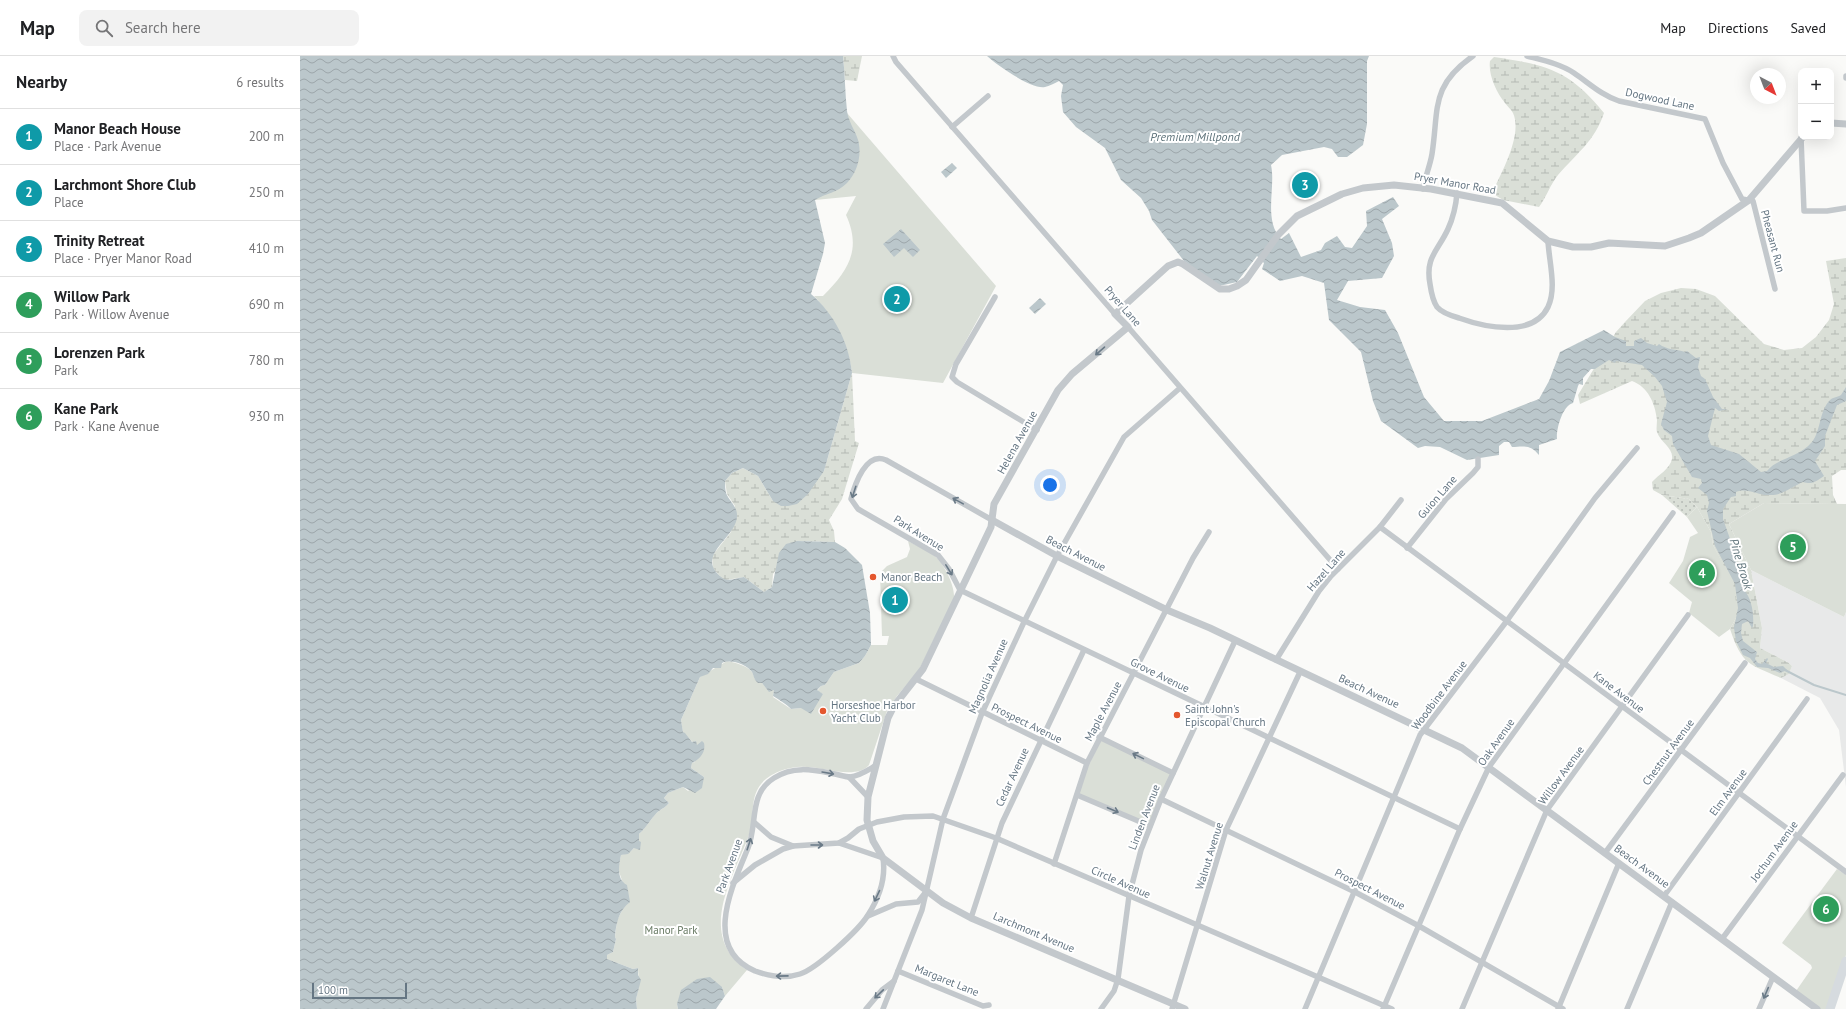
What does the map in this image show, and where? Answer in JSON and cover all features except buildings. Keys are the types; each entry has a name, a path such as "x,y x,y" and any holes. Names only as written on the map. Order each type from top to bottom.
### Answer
{"main road":[{"path":"1830,1009 1846,961"}],"street":[{"name":"Pryer Lane","path":"893,56 896,62 952,127 1338,569"},
{"path":"1423,189 1431,163 1435,114 1439,95 1443,86 1473,56"},
{"name":"Dogwood Lane","path":"1527,56 1551,63 1573,72 1597,91 1610,98 1706,119 1723,163 1742,199 1749,200"},
{"path":"952,127 988,96"},
{"path":"1834,123 1846,124"},
{"name":"Pryer Manor Road","path":"1115,314 1173,264 1183,264 1220,289 1229,289 1239,286 1246,280 1278,235 1297,216 1342,194 1363,188 1406,185 1502,203 1548,241 1573,248 1590,247 1609,243 1665,246 1690,238 1701,232 1749,200 1800,140"},
{"name":"Pryer Manor Road","path":"1802,140 1804,211 1827,212 1846,208"},
{"path":"1457,194 1456,206 1451,223 1430,259 1428,268 1429,283 1435,303 1438,308 1447,314 1490,327 1518,327 1539,318 1547,308 1552,290 1548,241"},
{"name":"Pheasant Run","path":"1749,200 1753,201 1775,290"},
{"path":"995,297 956,364 952,377 957,382 1037,430"},
{"name":"Helena Avenue","path":"960,590 991,527 994,504 1037,430 1058,390 1072,374 1128,327"},
{"name":"Magnolia Avenue","path":"883,1009 922,910 943,818 982,713 1024,622 1057,556 1124,437 1180,388"},
{"name":"Woodbine Avenue","path":"1305,1009 1420,735 1506,622 1595,498 1636,448"},
{"name":"Beach Avenue","path":"873,460 879,458 886,460 1057,556 1167,610 1210,628 1462,748 1817,1009"},
{"name":"Guion Lane","path":"1407,548 1446,499 1478,467 1478,459"},
{"name":"Park Avenue","path":"868,916 884,878 883,858 868,826 868,797 888,718 898,701 916,679 960,590 949,569 938,555 858,509 853,503 851,499 853,492 862,472 865,466 873,460"},
{"name":"Hazel Lane","path":"1276,660 1319,591 1338,569 1380,527 1401,500"},
{"name":"Oak Avenue","path":"1383,1007 1460,829 1489,767 1673,513"},
{"name":"Kane Avenue","path":"1380,527 1506,622 1846,872"},
{"name":"Maple Avenue","path":"1054,864 1087,763 1135,674 1193,558 1209,532"},
{"name":"Grove Avenue","path":"960,590 1024,622 1460,829"},
{"name":"Willow Avenue","path":"1462,1009 1548,810 1623,708 1688,615"},
{"name":"Linden Avenue","path":"1101,1009 1114,991 1118,979 1129,896 1141,850 1161,799 1203,706 1235,641"},
{"name":"Cedar Avenue","path":"971,918 996,838 1019,783 1084,650"},
{"name":"Chestnut Avenue","path":"1605,853 1745,663"},
{"name":"Walnut Avenue","path":"1173,1007 1226,830 1300,672"},
{"name":"Prospect Avenue","path":"916,679 982,713 1087,763"},
{"name":"Elm Avenue","path":"1664,896 1808,699"},
{"path":"1100,738 1173,773"},
{"name":"Park Avenue","path":"875,766 865,772 849,777 802,769 786,772 774,778 760,791 754,812 755,823 749,845 733,883 724,926 726,943 746,966 764,974 787,976 807,971 827,957 868,916 896,904 918,902 927,891"},
{"name":"Jochum Avenue","path":"1722,939 1843,774"},
{"path":"849,777 868,797"},
{"path":"1077,795 1150,826"},
{"name":"Prospect Avenue","path":"1161,799 1354,892 1419,926 1560,1008"},
{"name":"Circle Avenue","path":"839,843 859,829 877,822 917,815 943,818 996,838 1054,864 1095,880 1318,977 1383,1007 1392,1009"},
{"path":"755,823 771,837 793,846"},
{"path":"733,883 755,865 783,849 793,846 839,843 883,858"},
{"name":"Larchmont Avenue","path":"883,858 943,902 971,918 1118,979 1173,1007 1185,1009"},
{"path":"1560,1008 1619,863"},
{"path":"1627,1009 1672,902"},
{"name":"Margaret Lane","path":"898,971 983,1006 989,1005"},
{"path":"1759,1009 1773,977"},
{"path":"866,1009 882,990 895,980"}],"shaded area":[{"path":"1751,570 1844,617 1846,612 1846,787 1839,730 1820,698 1781,678 1789,674 1792,666 1760,648 1762,628"}],"green space":[{"path":"843,56 862,56 857,81 845,80"},
{"path":"1494,57 1529,63 1556,72 1568,78 1580,87 1604,113 1596,132 1558,175 1539,207 1503,200 1492,193 1510,154 1515,132 1513,113 1502,99 1491,77 1490,61"},
{"path":"847,113 996,286 943,383 852,373 844,342 834,322 814,296 823,296 832,287 845,269 850,259 852,249 853,239 846,215 856,196 815,200"},
{"path":"1846,258 1846,470 1841,470 1832,476 1833,495 1837,504 1764,503 1729,524 1751,570 1762,628 1760,648 1792,666 1789,674 1781,678 1761,670 1748,662 1743,657 1734,641 1730,629 1736,618 1722,563 1713,545 1711,532 1697,507 1689,499 1662,495 1653,490 1652,482 1669,466 1672,455 1669,448 1657,432 1657,420 1650,396 1642,387 1632,381 1580,404 1578,395 1616,332 1645,301 1661,293 1681,288 1696,289 1715,296 1764,344 1784,350 1802,348 1816,337 1829,320 1834,304 1826,261"},
{"path":"852,373 855,441 859,443 842,499 829,520 834,531 835,542 797,541 773,574 772,587 764,592 744,577 726,580 722,579 713,568 712,556 731,532 735,506 727,494 725,481 732,473 743,468 758,476 773,501 824,471"},
{"path":"1662,495 1689,499 1697,507 1687,517"},
{"path":"1764,503 1846,504 1846,612 1844,617 1751,570 1729,524"},
{"path":"1697,507 1711,532 1713,545 1733,583 1736,602 1736,618 1730,629 1719,637 1689,613 1692,602 1669,583 1683,561 1690,537 1698,533 1687,517"},
{"name":"Manor Park","path":"908,541 930,552 936,557 946,571 951,582 954,598 919,670 897,696 887,711 869,765 856,772 839,772 804,767 786,769 768,777 761,784 756,792 754,800 751,828 748,838 727,890 722,907 721,925 724,941 732,956 747,970 725,996 722,987 677,1004 678,1009 637,1009 636,999 639,986 638,968 633,969 607,959 607,955 613,952 616,939 617,920 624,907 623,883 618,869 621,855 634,848 638,842 639,834 657,813 669,803 664,798 668,793 683,787 688,791 704,777 691,768 692,763 695,762 696,745 683,733 681,720 700,677 727,661 741,665 750,670 756,681 762,683 768,690 774,690 773,697 791,709 801,708 823,694 817,691 821,686 825,685 834,672 859,663 871,645 887,645 889,636 882,636 880,573 887,566 907,557 910,549"},
{"path":"1101,740 1171,774 1149,824 1079,794 1086,771"},
{"path":"1837,869 1846,875 1846,955 1829,1009 1819,1009 1796,991 1812,968 1811,965 1782,943"}],"water":[{"path":"300,56 843,56 847,111 860,149 857,168 847,183 839,189 815,200 825,243 811,294 827,310 839,329 848,350 852,373 824,471 808,494 797,504 781,506 773,501 758,476 743,468 732,473 725,481 727,496 737,512 736,523 716,551 712,565 716,572 723,578 729,580 744,577 764,592 772,587 779,553 786,544 797,541 835,542 845,548 862,565 870,613 871,645 859,663 834,672 825,685 821,686 817,690 823,694 811,714 801,708 791,709 773,696 774,690 769,692 762,683 757,682 749,669 738,663 722,663 721,668 713,668 708,674 700,677 681,720 683,732 692,742 696,741 697,745 702,741 704,743 703,752 698,759 692,763 691,768 704,777 702,788 695,793 683,787 668,793 664,798 669,803 657,813 639,834 639,841 641,842 640,850 634,848 628,854 621,855 620,859 619,872 621,879 627,885 630,902 623,909 619,917 616,927 616,939 613,952 607,955 607,959 633,969 638,968 638,975 641,980 636,999 637,1009 300,1009"},
{"name":"Premium Millpond","path":"987,56 1369,56 1367,61 1367,124 1363,145 1347,157 1338,157 1332,149 1324,147 1282,155 1271,165 1271,213 1273,223 1281,239 1289,233 1301,257 1321,250 1325,243 1337,236 1345,247 1352,248 1367,226 1366,211 1393,197 1399,206 1382,219 1392,243 1394,256 1382,278 1348,281 1337,300 1360,307 1385,310 1398,333 1424,397 1444,421 1482,421 1539,399 1549,381 1560,352 1604,330 1615,337 1626,341 1626,346 1634,346 1634,341 1641,338 1647,343 1657,346 1659,344 1685,352 1687,351 1696,358 1700,357 1698,367 1701,376 1705,379 1713,397 1722,409 1728,409 1719,411 1715,408 1708,436 1711,445 1739,454 1761,472 1767,471 1771,466 1800,452 1812,442 1826,405 1831,399 1841,395 1846,387 1846,401 1837,405 1825,436 1825,446 1815,461 1824,476 1814,482 1803,482 1775,495 1766,495 1745,490 1736,492 1736,496 1731,497 1723,509 1723,519 1735,553 1738,571 1742,574 1741,579 1746,583 1743,589 1750,601 1753,611 1752,628 1748,621 1742,624 1741,633 1743,641 1757,652 1755,659 1758,663 1762,664 1767,658 1766,663 1774,667 1783,666 1787,670 1780,673 1768,668 1757,667 1750,658 1743,655 1736,641 1734,628 1738,608 1735,584 1715,546 1707,511 1709,503 1707,495 1698,488 1702,483 1701,479 1692,477 1673,444 1672,436 1664,430 1661,424 1667,402 1662,386 1642,365 1616,361 1615,363 1609,360 1595,369 1591,369 1583,378 1583,385 1579,384 1573,403 1569,405 1560,419 1557,439 1539,445 1539,455 1533,449 1527,447 1512,447 1509,442 1504,442 1499,446 1499,455 1467,460 1440,447 1425,446 1418,448 1381,421 1373,401 1361,352 1329,320 1324,283 1302,276 1280,281 1262,269 1264,263 1257,256 1237,282 1219,286 1184,261 1152,220 1149,211 1141,198 1121,180 1105,148 1076,127 1063,112 1061,96 1063,85 1059,81 1045,87 1032,85 1006,71"},
{"path":"952,163 957,168 946,178 941,172"},
{"path":"901,229 920,250 913,257 904,248 894,257 883,244"},
{"path":"1040,298 1046,304 1035,314 1029,308"},
{"path":"710,977 722,987 725,996 716,1009 678,1009 677,1004 681,990 697,979"}],"waterway":[{"name":"Pine Brook","path":"1785,670 1814,685 1846,695"}],"place":[{"name":"Trinity Retreat","path":"1305,185"},
{"name":"Larchmont Shore Club","path":"897,299"},
{"name":"Lorenzen Park","path":"1793,547"},
{"name":"Willow Park","path":"1702,573"},
{"name":"Manor Beach","path":"873,577"},
{"name":"Manor Beach House","path":"895,600"},
{"name":"Horseshoe Harbor Yacht Club","path":"823,711"},
{"name":"Saint John's Episcopal Church","path":"1177,715"},
{"name":"Kane Park","path":"1826,909"}]}
